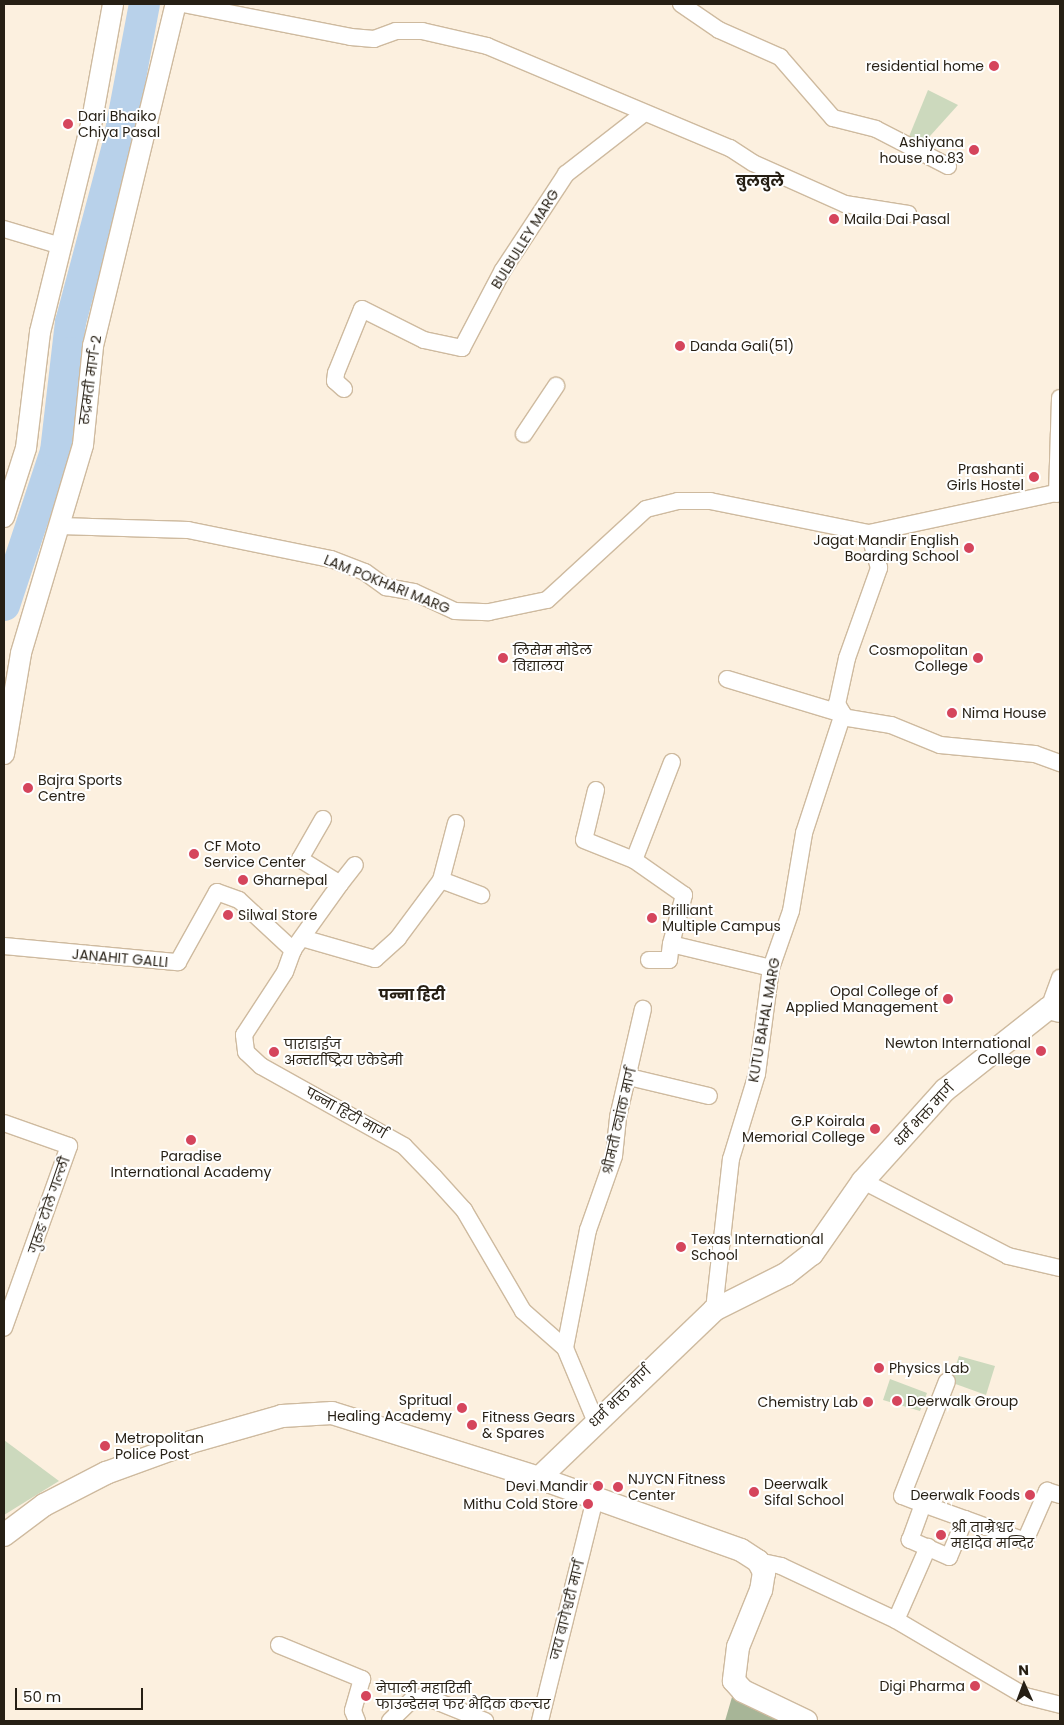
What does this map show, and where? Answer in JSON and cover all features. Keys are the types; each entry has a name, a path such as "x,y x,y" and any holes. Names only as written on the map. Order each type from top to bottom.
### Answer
{"main road":[{"name":"धर्म भक्त मार्ग","path":"539,1478 714,1310 786,1274 812,1254 863,1181 945,1090 1055,1010"},
{"path":"4,1535 44,1505 106,1473 191,1442 307,1412 359,1419 539,1478 741,1550 761,1566 762,1590 733,1668 734,1681 743,1691 806,1721"}],"street":[{"path":"4,517 26,448 40,332 92,120 112,4"},
{"name":"रुद्रमती मार्ग-२","path":"4,754 21,653 83,445 92,346 176,4"},
{"path":"183,4 351,37 374,39 396,31 422,31 487,46 643,114 730,148 753,163 846,204 908,214"},
{"path":"681,4 719,30 780,57 833,118 876,129 948,166"},
{"name":"BULBULLEY MARG","path":"344,389 335,381 336,372 362,309 424,340 462,348 503,270 566,174 643,114"},
{"path":"4,229 61,246"},
{"path":"524,434 556,386"},
{"path":"1059,493 1060,398"},
{"name":"LAM POKHARI MARG","path":"60,526 198,532 331,559 365,572 386,587 414,592 455,611 489,612 547,600 646,509 678,501 710,501 869,533 1059,493"},
{"path":"843,715 837,704 847,658 879,568 869,533"},
{"path":"727,679 843,715 891,725 940,745 1035,754 1060,763"},
{"name":"KUTU BAHAL MARG","path":"714,1310 731,1159 757,1074 771,968 791,911 804,833 828,749 843,715"},
{"path":"634,860 672,762"},
{"path":"596,790 584,840 634,860 684,895 671,944 669,960 649,960"},
{"path":"323,819 300,859 340,884"},
{"path":"298,944 375,959 394,934 442,880 456,823"},
{"name":"पन्ना हिटी मार्ग","path":"354,865 298,944 285,972 244,1035 246,1052 261,1066 404,1146 464,1210 523,1311 565,1348 596,1422"},
{"path":"442,880 481,895"},
{"name":"JANAHIT GALLI","path":"4,946 178,962 217,892 239,900 298,944"},
{"path":"671,944 771,968"},
{"path":"1055,1010 1060,978"},
{"name":"श्रीमती ट्यांक मार्ग","path":"565,1348 588,1230 614,1156 618,1117 629,1077 643,1009"},
{"path":"629,1077 709,1096"},
{"name":"गुरुङ टोले गल्ली","path":"4,1123 69,1146 4,1328"},
{"path":"863,1181 1008,1256 1060,1268"},
{"path":"947,1381 902,1496 1025,1541 1047,1491 1060,1495"},
{"name":"जय बागेश्वरी मार्ग","path":"540,1721 595,1499"},
{"path":"923,1504 910,1540 949,1557 965,1520"},
{"path":"896,1620 928,1547"},
{"path":"761,1566 781,1566 896,1620 1026,1696 1060,1705"},
{"path":"279,1645 362,1679 353,1711 357,1721"},
{"path":"390,1721 414,1698 426,1697 485,1721"}],"green space":[{"path":"928,90 958,105 921,146 908,139"},
{"path":"959,1356 995,1366 986,1395 950,1382"},
{"path":"890,1379 927,1393 920,1411 883,1400"},
{"path":"4,1440 59,1481 4,1515"},
{"path":"732,1697 790,1721 725,1721"}],"waterway":[{"path":"4,605 55,451 70,322 118,141 144,4"}],"place":[{"name":"residential home","path":"994,66"},
{"name":"Dari Bhaiko Chiya Pasal","path":"68,124"},
{"name":"Ashiyana house no.83","path":"974,150"},
{"name":"Maila Dai Pasal","path":"834,219"},
{"name":"Danda Gali(51)","path":"680,346"},
{"name":"Prashanti Girls Hostel","path":"1034,477"},
{"name":"Jagat Mandir English Boarding School","path":"969,548"},
{"name":"लिसेम मोडेल विद्यालय","path":"503,658"},
{"name":"Cosmopolitan College","path":"978,658"},
{"name":"Nima House","path":"952,713"},
{"name":"Bajra Sports Centre","path":"28,788"},
{"name":"CF Moto Service Center","path":"194,854"},
{"name":"Gharnepal","path":"243,880"},
{"name":"Silwal Store","path":"228,915"},
{"name":"Brilliant Multiple Campus","path":"652,918"},
{"name":"Opal College of Applied Management","path":"948,999"},
{"name":"Newton International College","path":"1041,1051"},
{"name":"पाराडाईज अन्तर्राष्ट्रिय एकेडेमी","path":"274,1052"},
{"name":"G.P Koirala Memorial College","path":"875,1129"},
{"name":"Paradise International Academy","path":"191,1140"},
{"name":"Texas International School","path":"681,1247"},
{"name":"Physics Lab","path":"879,1368"},
{"name":"Deerwalk Group","path":"897,1401"},
{"name":"Chemistry Lab","path":"868,1402"},
{"name":"Spritual Healing Academy","path":"462,1408"},
{"name":"Fitness Gears & Spares","path":"472,1425"},
{"name":"Metropolitan Police Post","path":"105,1446"},
{"name":"Devi Mandir","path":"598,1486"},
{"name":"NJYCN Fitness Center","path":"618,1487"},
{"name":"Deerwalk Sifal School","path":"754,1492"},
{"name":"Deerwalk Foods","path":"1030,1495"},
{"name":"Mithu Cold Store","path":"588,1504"},
{"name":"श्री ताम्रेश्वर महादेव मन्दिर","path":"941,1535"},
{"name":"Digi Pharma","path":"975,1686"},
{"name":"नेपाली महारिसी फाउन्डेसन फर भैदिक कल्चर","path":"366,1696"}],"district":[{"name":"बुलबुले","path":"760,181"},
{"name":"पन्ना हिटी","path":"412,995"}]}
